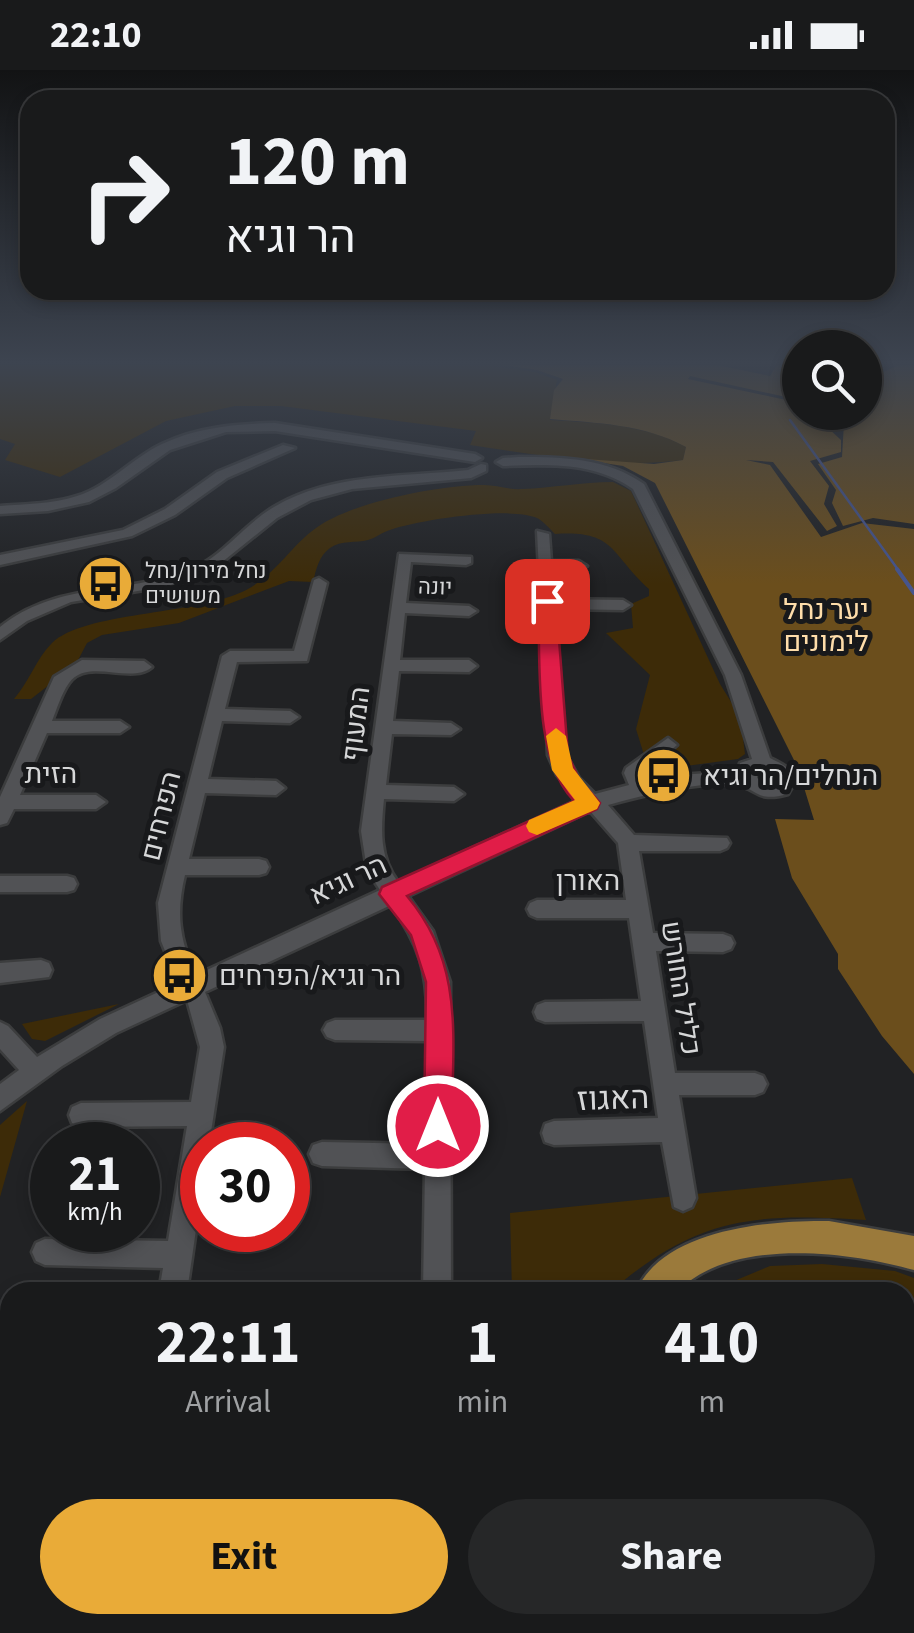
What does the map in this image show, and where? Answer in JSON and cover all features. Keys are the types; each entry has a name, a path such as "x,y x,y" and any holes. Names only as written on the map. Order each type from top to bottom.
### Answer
{"main road":[{"path":"663,1282 684,1263 760,1241 832,1236 870,1239 914,1253"}],"street":[{"path":"0,510 48,508 84,498 165,447 194,438"},
{"path":"337,438 496,468 503,462 534,461 597,468 639,486 732,675 762,762"},
{"path":"0,560 128,533 170,512 222,475 288,448"},
{"path":"0,635 31,612 72,595 168,580 205,569 276,511 318,492 370,482 470,474 478,463"},
{"path":"542,534 558,755 570,784 614,824 628,843 720,844"},
{"name":"המעוף","path":"436,1282 439,982 429,944 391,894 377,870 372,850 404,558 466,560"},
{"path":"544,565 579,566"},
{"name":"הפרחים","path":"175,1282 211,1064 211,1033 169,940 166,922 177,866 230,656 301,657 319,583"},
{"path":"547,604 624,605"},
{"name":"יונה","path":"398,608 469,611"},
{"path":"391,665 469,666"},
{"path":"3,810 56,684 82,666 144,667"},
{"path":"215,715 290,717"},
{"path":"38,727 120,727"},
{"path":"384,727 451,729"},
{"path":"640,788 633,773 668,745"},
{"path":"762,762 783,772 786,780 781,789 758,790 745,777 750,765 762,762"},
{"name":"הר וגיא","path":"0,1099 36,1071 108,1026 590,803 640,788 702,778 745,777"},
{"path":"197,786 276,788"},
{"path":"376,792 454,794"},
{"name":"הזית","path":"3,810 96,802"},
{"name":"כליל החורש","path":"628,843 683,1198"},
{"path":"177,866 259,867"},
{"path":"0,884 67,884"},
{"name":"האורן","path":"537,909 638,909"},
{"path":"643,942 724,943"},
{"path":"0,973 41,970"},
{"path":"545,1012 654,1011"},
{"path":"334,1030 438,1032"},
{"path":"0,1033 36,1071"},
{"path":"665,1084 756,1084"},
{"path":"81,1115 203,1114"},
{"name":"האגוז","path":"554,1133 673,1130"},
{"path":"322,1154 438,1157"},
{"path":"45,1252 180,1255"}],"shaded area":[{"path":"134,438 60,477 5,460 15,444 0,439"},
{"path":"473,438 667,438 686,447 683,460 630,463 576,460 470,445"},
{"path":"613,482 631,491 720,684 733,705 739,707 745,754 738,759 649,771 636,729 650,675 606,633 633,628 631,604 649,596 649,589 601,540 555,534 539,519 507,513 421,522 368,540 339,544 323,555 313,582 289,581 179,623 102,635 87,643 76,664 31,699 14,699 46,649 67,633 113,619 221,600 242,592 265,577 311,532 357,508 423,491 466,486 522,489"},
{"path":"119,1004 45,1041 32,1039 22,1024"},
{"path":"27,1101 0,1197 0,1125"},
{"path":"852,1178 866,1220 791,1218 729,1225 671,1248 623,1282 512,1282 510,1213"},
{"path":"822,1264 895,1271 914,1278 914,1282 734,1281 770,1266"}],"green space":[{"name":"יער נחל לימונים","path":"667,438 839,438 841,452 810,461 829,486 824,504 837,526 827,531 773,462 746,460 770,465 821,537 862,523 914,529 914,1074 882,1036 838,969 838,954 792,878 775,819 814,820 798,768 655,483 623,466 572,458 654,464 683,460 686,447"},
{"path":"843,438 914,438 914,524 873,518 843,526 832,503 836,490 818,464 842,457"}],"waterway":[{"path":"803,438 899,571"},
{"path":"897,569 914,593"}],"slow traffic":[{"path":"537,826 590,803 570,784 558,755 556,736"}],"place":[{"name":"נחל מירון/נחל משושים","path":"106,584"},
{"name":"הנחלים/הר וגיא","path":"664,776"},
{"name":"הר וגיא/הפרחים","path":"180,976"}],"route":[{"path":"438,1126 439,982 422,931 391,894 590,803 570,784 558,755 547,601"}]}
